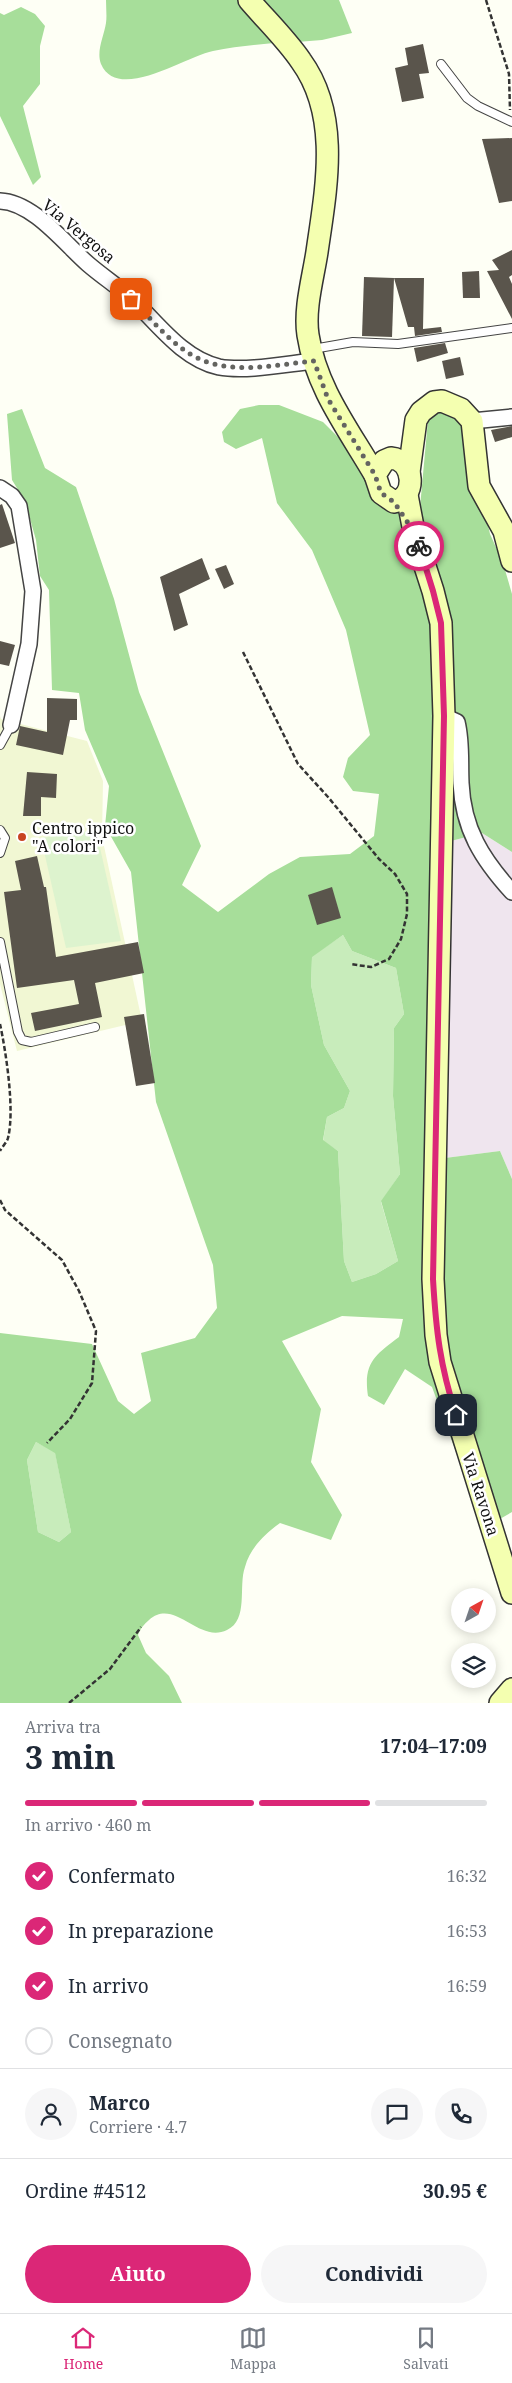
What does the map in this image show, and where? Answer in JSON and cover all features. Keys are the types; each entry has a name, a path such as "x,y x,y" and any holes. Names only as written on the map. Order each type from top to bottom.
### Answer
{"street":[{"path":"249,0 302,61 318,92 326,130 329,155 309,305 307,334 312,355 328,399 351,434 396,462 410,484 400,499"},
{"name":"Via Vergosa","path":"0,202 14,203 24,208 46,225 89,265 131,299 182,349 200,360 218,367 233,368 312,355"},
{"path":"396,462 421,412 434,402 451,404 461,409 472,421 478,486 504,531 512,561"},
{"path":"472,421 512,417"},
{"name":"Via Ravona","path":"396,462 381,493 400,499 414,532 441,623 444,716 433,1279 436,1335 440,1362 450,1398 512,1593"},
{"path":"0,488 12,496 19,506 24,523 33,591 29,644 6,730"},
{"path":"444,716 457,722 460,734 461,784 473,839 487,864 512,892"},
{"path":"500,1703 512,1689"}],"lane":[{"path":"442,64 467,98 478,106 511,121"},
{"path":"312,355 354,342 398,344 512,328"},
{"path":"0,745 6,730"},
{"path":"0,830 5,838 0,853"},
{"path":"0,942 18,1032 22,1040 30,1042 95,1027"}],"path":[{"path":"486,0 509,74 511,121"},
{"path":"243,652 298,764 379,859 395,874 407,894 407,914 401,939 389,959 371,967 350,964"},
{"path":"0,1024 5,1050 9,1113 8,1138 0,1151"},
{"path":"0,1200 5,1210 62,1260 96,1331 92,1383 70,1419 47,1443"},
{"path":"69,1703 110,1670 141,1627"}],"shaded area":[{"path":"482,833 512,852 512,1179 500,1151 445,1158 447,842"}],"green space":[{"path":"106,0 238,0 274,43 213,51 153,74 122,79 110,75 101,64 99,54 105,28"},
{"path":"263,0 339,0 352,33 322,40 297,42"},
{"path":"21,7 35,14 45,26 40,46 40,84 23,106 41,177 33,185 0,116 0,13 4,15"},
{"path":"259,405 279,405 323,422 419,518 428,420 438,410 457,415 466,426 490,534 503,563 512,594 512,852 482,833 447,842 445,1158 500,1151 512,1179 512,1512 484,1528 432,1387 405,1369 384,1405 368,1396 367,1375 369,1368 377,1355 399,1337 403,1319 342,1316 282,1341 321,1409 311,1462 342,1515 331,1540 280,1523 269,1532 254,1548 247,1560 243,1575 241,1611 234,1625 227,1630 216,1633 206,1631 168,1614 159,1614 144,1625 138,1635 146,1653 169,1676 182,1703 0,1703 0,1333 92,1344 118,1401 134,1414 151,1401 141,1353 195,1338 217,1308 213,1265 156,1102 131,872 105,826 109,786 85,730 79,693 52,690 49,590 40,576 36,540 25,501 12,480 7,414 22,409 45,468 76,487 114,599 139,692 201,846 182,885 218,912 269,874 300,857 350,854 374,836 379,794 353,791 343,777 348,758 370,735 346,630 312,550 277,503 262,438 236,449 224,442 222,432 240,409","holes":["343,935 352,951 396,968 404,1014 394,1028 393,1096 400,1174 381,1201 398,1261 376,1274 352,1282 344,1261 338,1151 323,1140 327,1117 344,1108 350,1091 324,1045 311,985 312,957","36,1442 55,1453 71,1532 59,1542 38,1532 27,1460"]},
{"path":"0,716 1,719 87,741 103,781 102,837 142,1021 17,1051 0,984"},
{"path":"96,830 121,941 66,948 41,838"},
{"path":"343,935 352,951 396,968 404,1014 394,1028 393,1096 400,1174 381,1202 398,1261 376,1274 352,1282 344,1261 338,1151 323,1141 327,1117 344,1108 350,1091 324,1045 311,985 312,956"},
{"path":"36,1442 55,1452 71,1532 59,1542 38,1532 27,1460"}],"building":[{"path":"423,44 429,73 419,74 424,98 402,102 395,68 408,65 405,48"},
{"path":"512,138 512,201 499,203 482,139"},
{"path":"512,250 512,275 509,277 512,284 512,319 487,271 499,270 492,260"},
{"path":"479,271 480,298 463,298 462,272"},
{"path":"364,277 394,278 392,337 362,336"},
{"path":"394,278 424,278 423,329 441,327 442,332 415,336 414,327 408,327"},
{"path":"445,343 448,353 417,362 414,348"},
{"path":"460,357 464,375 446,379 442,361"},
{"path":"512,426 512,437 495,442 491,430"},
{"path":"2,504 15,543 0,548 0,505"},
{"path":"202,558 210,579 179,594 188,625 174,631 160,577"},
{"path":"226,565 234,584 224,589 215,569"},
{"path":"0,641 15,645 9,666 0,664"},
{"path":"47,698 77,699 77,720 70,720 63,755 16,745 20,726 47,732"},
{"path":"27,772 57,774 56,798 41,797 41,816 23,816"},
{"path":"37,856 44,887 46,887 56,957 138,942 144,973 95,983 102,1017 35,1031 31,1013 79,1004 74,980 17,988 4,892 21,890 15,861"},
{"path":"332,887 341,918 317,925 308,895"},
{"path":"144,1014 155,1083 136,1086 124,1017"}],"way so far":[{"path":"131,299 182,349 200,360 218,367 233,368 314,361 328,399 375,475 381,493 387,499 394,502 414,532 419,546"}],"place":[{"name":"Centro ippico \"A colori\"","path":"22,837"}],"route":[{"path":"419,546 441,623 444,716 433,1279 436,1335 440,1362 456,1415"}]}
